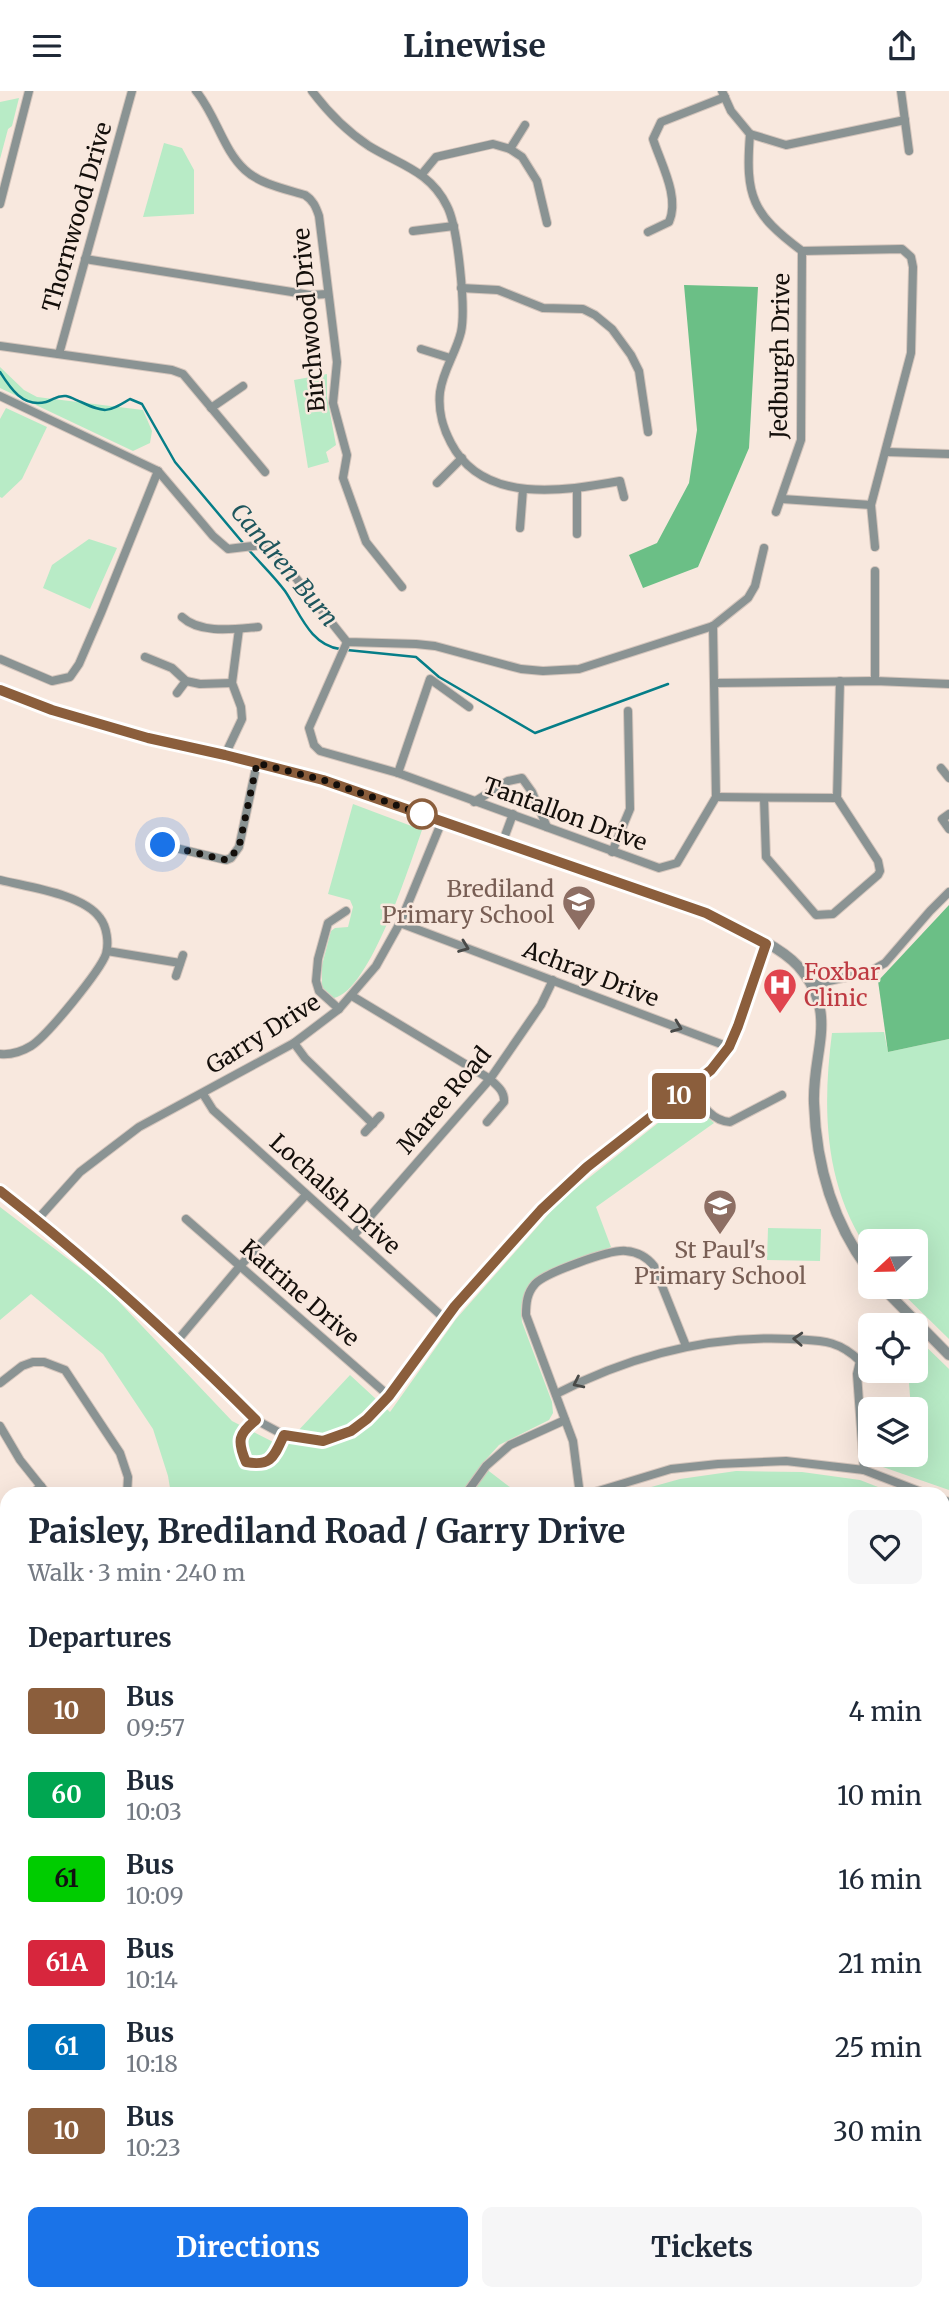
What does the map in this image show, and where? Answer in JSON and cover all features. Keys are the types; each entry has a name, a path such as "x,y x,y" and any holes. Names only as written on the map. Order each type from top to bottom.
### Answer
{"street":[{"path":"0,204 29,91"},
{"name":"Thornwood Drive","path":"59,354 132,91"},
{"name":"Birchwood Drive","path":"196,91 214,117 226,145 246,171 261,180 305,195 316,207 337,362 333,403 347,455 343,478 366,542 402,587"},
{"path":"312,91 325,107 366,143 422,174 449,208 454,226 461,288 462,331 442,380 439,411 447,435 462,458 492,480 523,489 577,489 620,481 624,496"},
{"path":"901,91 909,151"},
{"path":"649,232 669,222 673,213 673,200 653,139 655,130 661,122 723,94 750,134 786,145 905,120"},
{"path":"510,149 525,125"},
{"name":"Jedburgh Drive","path":"750,134 747,167 751,196 765,218 782,237 802,251 801,440 776,512"},
{"path":"422,174 436,157 493,145 510,149 522,157 537,181 548,223"},
{"path":"413,231 454,226"},
{"path":"802,251 902,249 911,257 911,353 871,505 875,547"},
{"path":"85,259 301,294 328,294"},
{"path":"461,288 498,291 543,308 583,309 596,315 612,329 632,355 639,371 648,432"},
{"path":"0,346 172,370 183,374 265,472"},
{"path":"421,349 450,358"},
{"path":"211,408 243,386"},
{"path":"0,396 158,471 213,536 228,549 261,545 276,553 346,645 426,645 521,669 544,671 594,665 713,626 748,598 755,586 764,548"},
{"path":"887,451 949,454"},
{"path":"437,483 462,458"},
{"path":"0,659 46,679 58,681 70,677 79,664 158,471"},
{"path":"520,528 523,489"},
{"path":"577,489 577,534"},
{"path":"782,499 871,505"},
{"path":"875,571 875,681"},
{"path":"182,617 190,624 208,629 258,627"},
{"path":"713,626 716,797 837,797"},
{"path":"225,755 243,719 232,683 239,629"},
{"name":"Tantallon Drive","path":"346,645 309,728 314,745 320,751 398,773 659,869 677,863 716,797"},
{"path":"145,657 172,668 186,681 200,684 232,683"},
{"path":"398,773 430,678 469,707"},
{"path":"177,693 186,681"},
{"path":"764,798 766,857 811,911 822,916 833,913 876,878 880,871 878,861 837,797 840,681"},
{"path":"715,683 875,681 949,684"},
{"path":"0,689 52,710 148,738 323,780 706,913 766,944 797,966 818,996 823,1019 813,1098 815,1135 821,1170 838,1215 858,1255"},
{"path":"612,852 630,809 628,711"},
{"path":"163,845 226,860 230,858 239,847 257,763"},
{"path":"941,768 949,778"},
{"path":"474,801 513,779 522,778 532,792 547,827"},
{"path":"503,841 513,814"},
{"path":"949,814 942,819 949,829"},
{"name":"Garry Drive","path":"37,1220 80,1172 139,1127 294,1043 339,1009 376,966 400,923 442,821"},
{"path":"0,880 85,904 102,920 107,940 107,951 98,970 38,1040 19,1052 0,1054"},
{"path":"811,985 869,972 885,964 949,892"},
{"path":"339,1009 319,991 316,981 318,959 328,923 346,911"},
{"name":"Achray Drive","path":"400,923 729,1047"},
{"path":"0,1191 177,1341 256,1420 284,1435 323,1441 351,1431 389,1396 445,1319 541,1210 587,1167 711,1070 729,1047 766,944"},
{"path":"107,951 181,959 176,976"},
{"name":"Maree Road","path":"353,1236 490,1079 541,1005 553,980"},
{"path":"352,996 490,1079 503,1093 504,1102 487,1122"},
{"path":"294,1043 305,1058 373,1124"},
{"path":"691,1088 712,1115 722,1122 739,1119 782,1094"},
{"name":"Lochalsh Drive","path":"203,1094 213,1110 445,1319"},
{"path":"366,1132 380,1116"},
{"path":"177,1341 240,1266 306,1195"},
{"name":"Katrine Drive","path":"186,1219 389,1396"},
{"path":"581,1487 573,1441 529,1327 526,1307 529,1293 545,1277 610,1252 635,1252 649,1260 657,1274 686,1346"},
{"path":"891,1299 903,1313"},
{"path":"928,1337 949,1355"},
{"path":"556,1394 607,1370 649,1356 686,1346 745,1338 821,1341 844,1347 858,1359"},
{"path":"0,1383 22,1366 33,1362 44,1362 65,1370 120,1453 128,1477 127,1487"},
{"path":"858,1370 864,1470"},
{"path":"471,1487 486,1466 510,1445 565,1420"},
{"path":"0,1426 20,1460 41,1486"},
{"path":"609,1487 671,1469 786,1461 864,1470 908,1487"}],"green space":[{"path":"19,98 12,126 8,129 0,159 0,102"},
{"path":"164,143 182,148 194,170 194,214 143,217"},
{"path":"684,285 758,287 749,448 698,567 643,588 629,555 657,543 689,483 697,430"},
{"path":"0,367 24,390 37,397 143,410 152,431 150,443 133,451 0,388"},
{"path":"327,374 327,397 336,445 326,452 329,462 308,468 294,380"},
{"path":"6,408 47,427 22,479 2,498 0,419"},
{"path":"89,539 117,548 90,609 43,588 52,565"},
{"path":"353,804 422,830 387,924 374,951 348,990 334,998 322,987 322,965 331,931 348,927 353,907 350,900 328,894"},
{"path":"949,905 949,1039 888,1052 878,981"},
{"path":"884,1032 888,1052 949,1039 949,1339 928,1318 928,1313 923,1313 908,1299 928,1299 928,1229 858,1229 858,1233 843,1202 835,1175 828,1119 827,1091 832,1033"},
{"path":"687,1100 692,1101 714,1123 596,1207 611,1247 558,1268 532,1283 527,1290 521,1309 522,1322 552,1402 553,1413 549,1420 499,1445 481,1465 510,1487 170,1487 153,1429 103,1354 31,1294 0,1320 0,1207 106,1288 232,1421 283,1447 350,1375 390,1412 456,1319 561,1200"},
{"path":"768,1228 821,1229 820,1261 767,1260"},
{"path":"928,1349 949,1369 949,1487 940,1487 883,1467 928,1467 928,1397 910,1397 909,1383 928,1383"},
{"path":"736,1471 802,1472 860,1480 878,1487 651,1487 680,1479"}],"waterway":[{"name":"Candren Burn","path":"0,372 18,395 31,402 46,402 63,396 101,410 111,409 130,399 142,404 175,462 243,543"},
{"name":"Candren Burn","path":"248,549 285,591 313,635 340,649"},
{"name":"Candren Burn","path":"347,650 416,657 439,677 535,733 668,684"}],"bus line":[{"name":"10","path":"0,690 52,710 148,738 323,780 706,913 766,944 729,1047 711,1070 587,1167 541,1210 455,1306 389,1396 367,1419 351,1431 323,1441 284,1435 273,1458 262,1464 246,1462 239,1446 243,1430 256,1420 177,1341 0,1191"}],"place":[{"name":"Brediland Primary School","path":"579,932"},
{"name":"Foxbar Clinic","path":"780,1015"},
{"name":"St Paul's Primary School","path":"720,1236"}],"route":[{"path":"163,845 226,860 230,858 239,847 257,763 323,780 422,814"}]}
